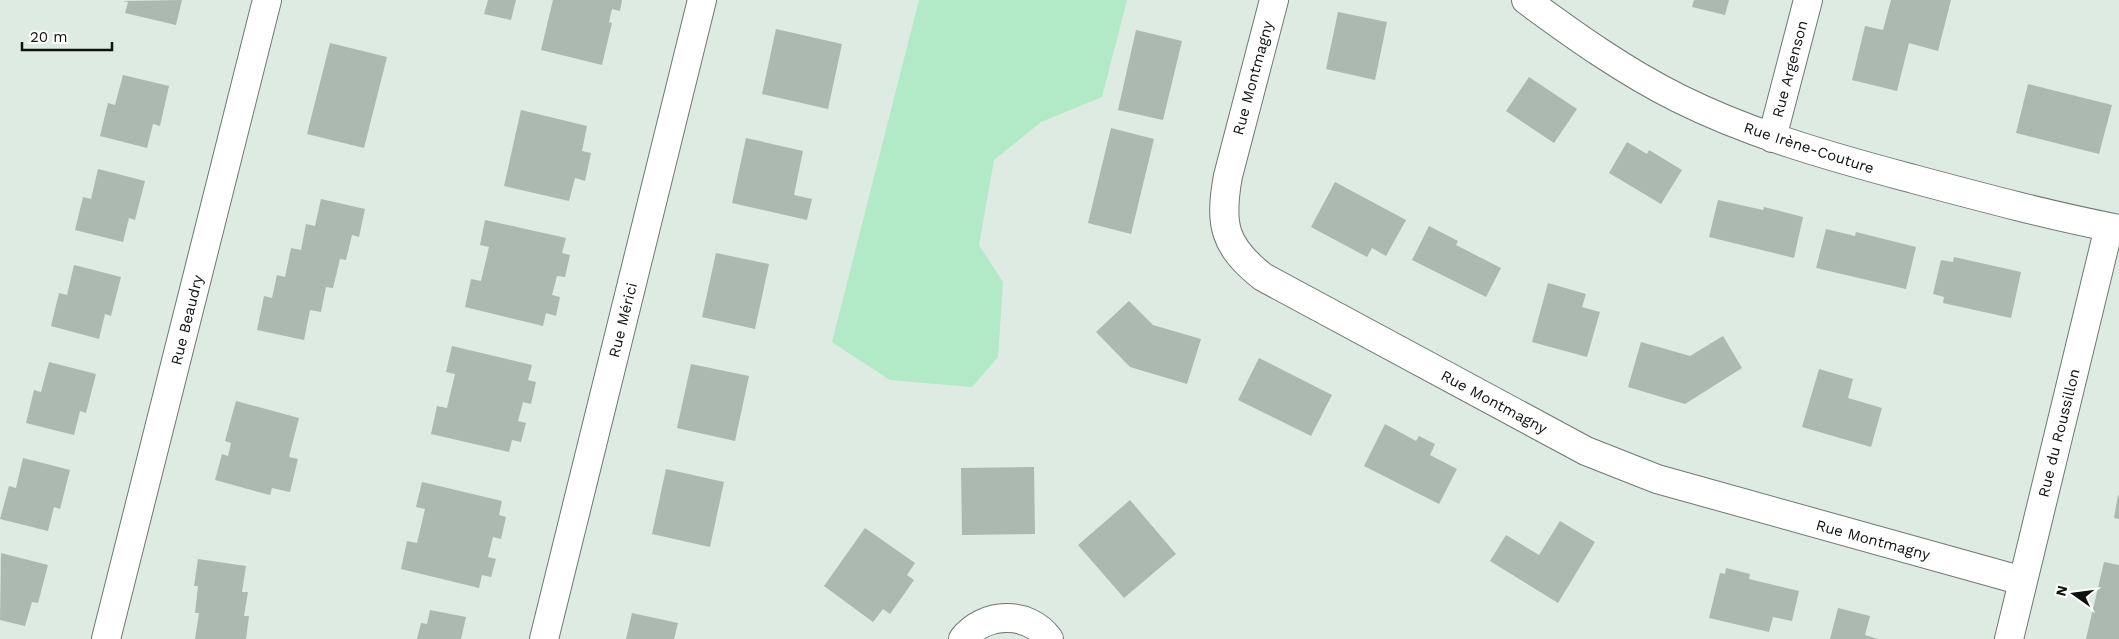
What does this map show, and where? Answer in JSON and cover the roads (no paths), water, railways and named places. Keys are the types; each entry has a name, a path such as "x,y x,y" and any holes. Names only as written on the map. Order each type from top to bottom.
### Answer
{"street":[{"name":"Rue Beaudry","path":"106,639 267,0"},
{"name":"Rue Mérici","path":"544,639 702,0"},
{"name":"Rue Montmagny","path":"1274,0 1223,200 1224,223 1230,242 1243,261 1262,277 1586,450 1648,476 1726,500 2023,581"},
{"name":"Rue Irène-Couture","path":"1526,0 1631,73 1727,121 1772,138 1852,163 1989,200 2114,228"},
{"name":"Rue Argenson","path":"1772,138 1808,0"},
{"name":"Rue du Roussillon","path":"2009,639 2114,228"},
{"path":"963,639 979,625 1005,617 1033,624 1049,639"}]}
